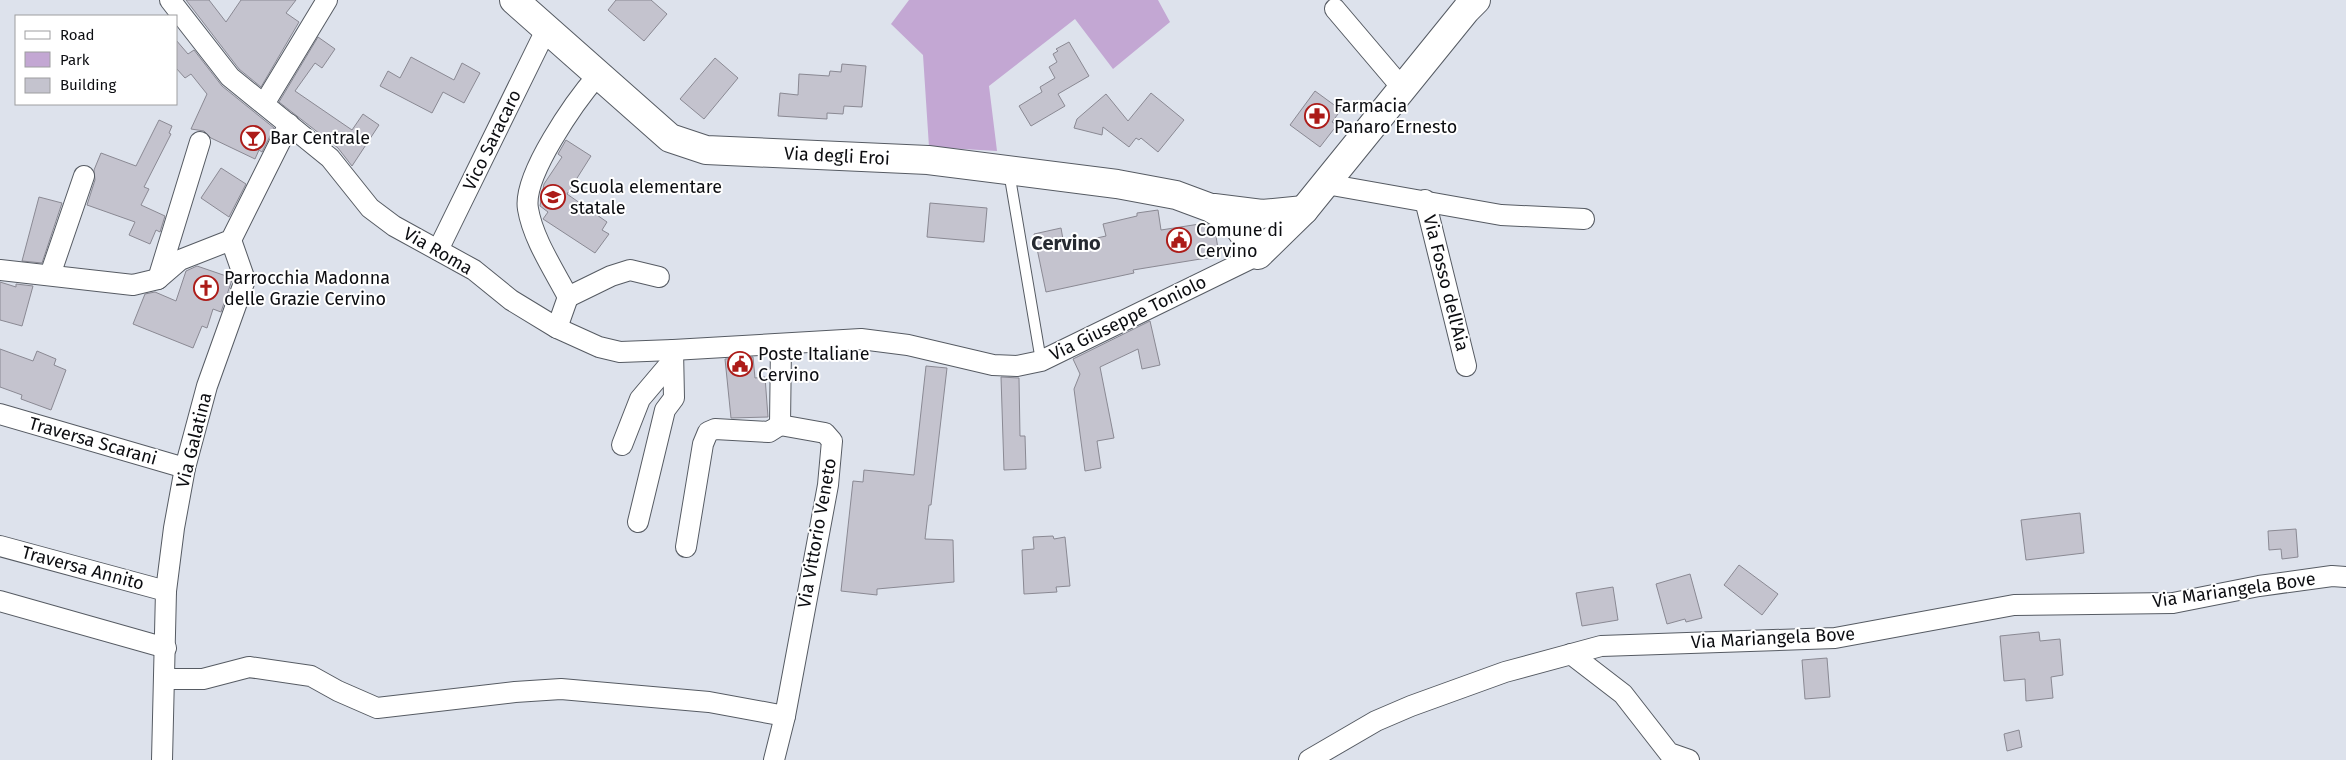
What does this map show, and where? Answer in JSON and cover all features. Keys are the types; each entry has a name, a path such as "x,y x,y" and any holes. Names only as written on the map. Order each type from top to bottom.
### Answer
{"street":[{"name":"Via Roma","path":"170,0 230,76 330,158 370,208 394,226 474,270 511,300 557,328 599,347 620,352 673,355 781,344"},
{"path":"264,104 327,0"},
{"name":"Via degli Eroi","path":"514,0 670,138 706,150 928,160 1117,184 1176,195 1211,208 1236,223 1258,255"},
{"name":"Via Giuseppe Toniolo","path":"781,344 861,339 908,345 993,365 1018,366 1041,360 1258,255 1304,210 1476,0"},
{"path":"1335,10 1403,89"},
{"name":"Vico Saracaro","path":"438,250 546,30"},
{"path":"568,297 535,232 528,208 529,191 549,145 580,96 598,75"},
{"path":"0,270 133,285 158,279 180,260 231,240 289,124"},
{"path":"158,279 200,142"},
{"path":"50,275 84,176"},
{"name":"Via Fosso dell'Aia","path":"1326,184 1425,200 1501,215 1584,219"},
{"name":"Via Fosso dell'Aia","path":"1425,200 1466,366"},
{"name":"Via degli Eroi","path":"1211,208 1262,214 1304,210"},
{"name":"Via Galatina","path":"162,760 166,590 174,528 185,468 207,386 245,280 231,240"},
{"path":"557,328 568,297 611,276 630,270 659,277"},
{"path":"686,547 703,444 708,432 715,429 769,432 780,425 781,344"},
{"path":"622,445 640,399 673,355"},
{"path":"638,522 665,410 674,398 673,355"},
{"name":"Traversa Scarani","path":"0,414 185,468"},
{"name":"Via Vittorio Veneto","path":"774,760 785,716 828,485 832,441 825,433 780,425"},
{"name":"Traversa Annito","path":"0,546 166,590"},
{"name":"Via Mariangela Bove","path":"1316,758 1376,721 1411,706 1505,672 1601,646 1835,638 2014,605 2173,602 2259,586 2332,576 2346,576"},
{"path":"0,601 166,648"},
{"path":"1571,654 1624,694 1670,753 1689,760"},
{"path":"165,679 203,679 249,667 311,676 338,692 377,708 515,692 561,689 709,702 785,716"}],"lane":[{"path":"1009,170 1041,360"}],"green space":[{"path":"909,0 1158,0 1170,22 1113,69 1075,19 989,86 997,151 929,147 923,55 891,24"}],"building":[{"path":"186,0 209,0 226,22 241,0 296,0 286,13 299,22 261,87 239,69"},
{"path":"616,0 651,0 667,14 644,41 608,10"},
{"path":"318,37 335,49 322,68 315,63 295,91 352,130 363,114 379,125 352,166 338,148 279,102"},
{"path":"178,42 188,54 194,50 222,86 274,128 262,152 259,150 255,159 211,138 204,131 191,129 207,94 191,74 185,78 178,70"},
{"path":"1069,42 1089,76 1058,94 1065,106 1031,126 1019,106 1042,92 1040,87 1055,78 1049,67 1057,62 1053,54 1058,51 1056,49"},
{"path":"411,57 454,80 462,63 480,73 464,103 443,92 432,113 380,86 388,71 400,78"},
{"path":"715,58 738,78 704,119 680,99"},
{"path":"842,64 866,66 862,107 844,106 843,114 827,113 827,119 778,116 780,93 798,95 799,74 829,76 830,71 841,72"},
{"name":"Farmacia Panaro Ernesto","path":"1315,91 1341,110 1332,122 1337,125 1320,147 1290,125"},
{"path":"1151,93 1184,120 1158,152 1141,138 1139,140 1136,138 1129,147 1103,127 1102,135 1074,128 1077,119 1106,94 1128,121"},
{"path":"159,120 172,126 169,133 171,134 144,187 149,189 141,205 165,216 160,232 156,230 150,244 129,235 135,222 87,205 95,180 94,170 101,153 136,166"},
{"name":"Scuola elementare statale","path":"566,140 591,156 567,194 607,222 602,230 609,234 595,253 543,219 548,212 540,206 544,184 562,157 558,154"},
{"path":"221,168 246,184 229,217 201,198"},
{"path":"39,197 62,203 42,263 22,261"},
{"path":"930,203 987,208 984,242 927,237"},
{"path":"1158,210 1161,230 1206,223 1215,229 1219,256 1133,270 1134,273 1046,292 1034,234 1061,228 1064,245 1106,236 1103,224 1137,216 1137,213"},
{"path":"197,266 232,278 232,280 221,312 213,309 207,328 202,326 193,348 133,324 145,294 155,292 176,301 186,271"},
{"path":"0,282 16,287 16,284 33,286 22,326 0,320"},
{"path":"1150,321 1160,365 1142,369 1138,349 1100,367 1114,438 1097,441 1101,468 1085,471 1074,389 1080,374 1073,359"},
{"path":"0,349 33,361 37,351 56,359 54,365 66,370 51,410 21,399 22,395 0,387"},
{"path":"753,357 755,378 765,377 768,417 731,418 725,359"},
{"path":"926,366 947,368 931,505 929,505 925,539 953,540 954,582 877,589 877,595 841,591 853,481 863,482 864,470 914,475"},
{"path":"1001,377 1019,378 1020,436 1025,436 1026,469 1004,470"},
{"path":"2080,513 2084,553 2026,560 2021,520"},
{"path":"2296,529 2298,557 2282,559 2281,549 2269,550 2268,531"},
{"path":"1053,536 1054,539 1065,537 1070,586 1056,587 1057,592 1024,594 1022,550 1034,549 1033,537"},
{"path":"1739,565 1778,594 1762,615 1724,585"},
{"path":"1690,574 1702,618 1686,622 1685,619 1667,624 1656,584"},
{"path":"1613,587 1618,620 1582,626 1576,593"},
{"path":"2039,632 2040,641 2060,639 2063,675 2051,677 2053,698 2026,701 2025,679 2004,681 2000,636"},
{"path":"1827,658 1830,697 1805,699 1802,660"},
{"path":"2019,730 2022,747 2007,751 2004,734"}],"place":[{"name":"Farmacia Panaro Ernesto","path":"1317,116"},
{"name":"Bar Centrale","path":"253,138"},
{"name":"Scuola elementare statale","path":"553,197"},
{"name":"Comune di Cervino","path":"1179,240"},
{"name":"Parrocchia Madonna delle Grazie Cervino","path":"206,288"},
{"name":"Poste Italiane Cervino","path":"740,364"}],"district":[{"name":"Cervino","path":"1066,243"}]}
